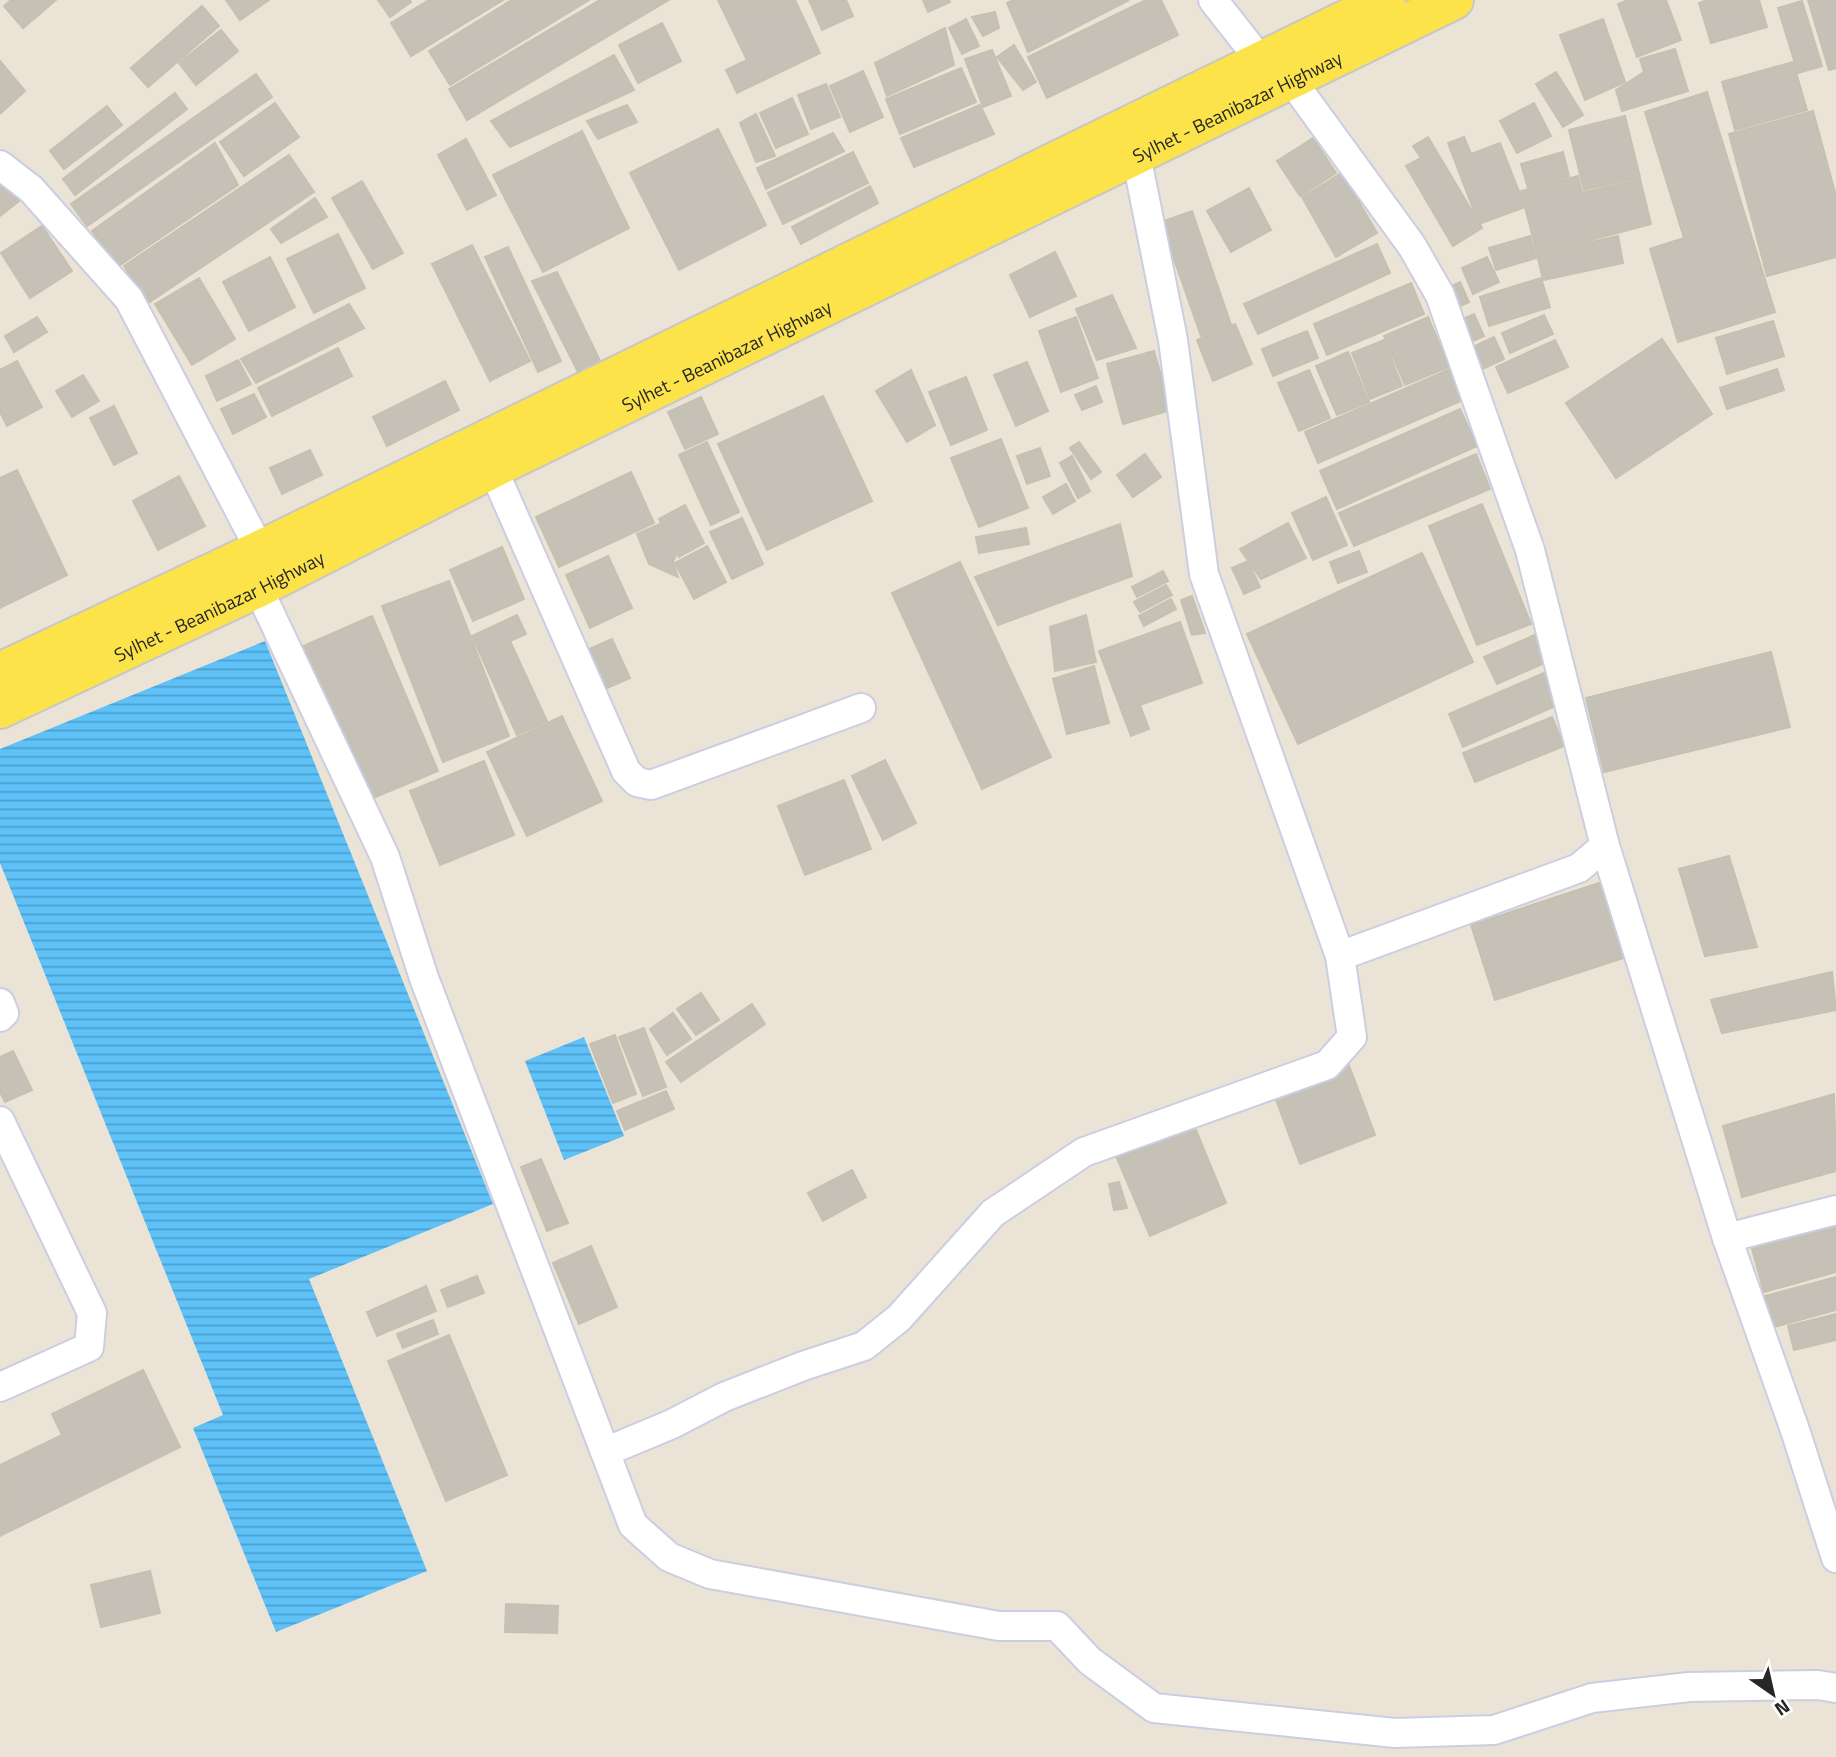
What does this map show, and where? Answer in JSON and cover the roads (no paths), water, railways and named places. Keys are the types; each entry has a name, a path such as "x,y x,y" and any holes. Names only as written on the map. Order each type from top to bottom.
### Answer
{"main road":[{"name":"Sylhet - Beanibazar Highway","path":"0,672 260,550 486,455 1136,155 1276,71 1386,0"},
{"name":"Sylhet - Beanibazar Highway","path":"0,709 258,588 486,455 1276,71 1454,0"}],"street":[{"path":"1213,0 1276,71 1412,246 1440,295 1530,550 1605,846 1727,1238 1795,1430 1836,1559"},
{"path":"605,1452 672,1424 724,1397 864,1346 899,1318 993,1213 1084,1152 1327,1065 1352,1037 1340,956 1204,574 1173,340 1136,155"},
{"path":"0,165 31,189 129,299 260,550 258,588 385,857 424,978 633,1525 669,1557 710,1574 999,1626 1057,1626 1090,1661 1154,1708 1395,1732 1494,1730 1592,1698 1689,1687 1818,1685 1836,1688"},
{"path":"486,455 626,771 637,782 651,785 861,708"},
{"path":"1340,956 1579,868 1605,846"},
{"path":"0,1003 4,1013 0,1017"},
{"path":"0,1121 92,1313 89,1347 0,1387"},
{"path":"1727,1238 1836,1210"}],"water":[{"path":"265,641 493,1204 309,1279 427,1571 276,1632 193,1428 223,1415 0,863 0,749"},
{"path":"584,1037 624,1136 564,1160 525,1061"}]}
